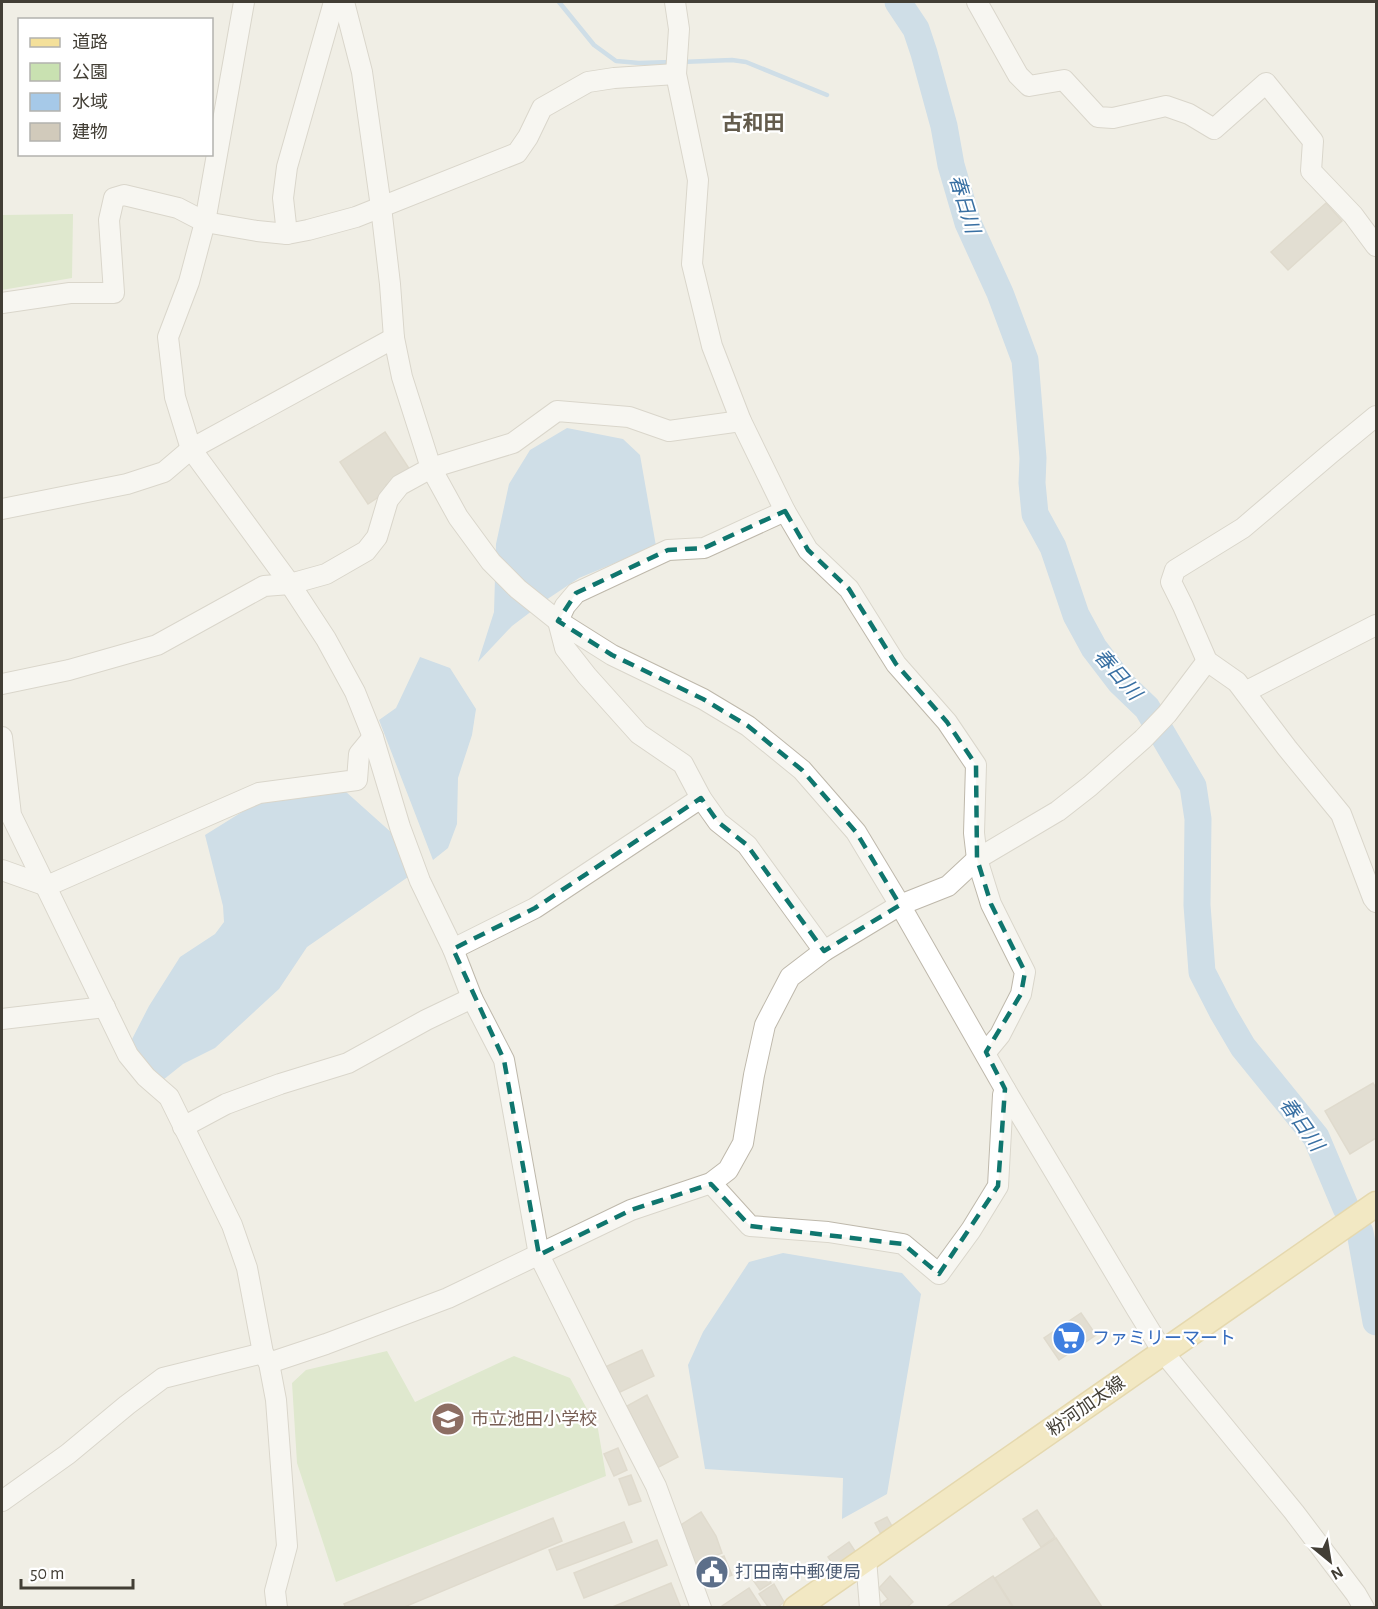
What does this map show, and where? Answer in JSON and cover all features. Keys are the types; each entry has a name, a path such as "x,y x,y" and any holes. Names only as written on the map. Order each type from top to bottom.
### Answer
{"main road":[{"name":"粉河加太線","path":"796,1608 1370,1209"}],"street":[{"path":"244,2 206,222 189,282 168,337 175,397 191,449 290,584 326,639 355,692 373,737 400,826 420,881 453,949 472,998 504,1060 539,1255 656,1486 701,1608"},
{"path":"287,234 283,198 287,167 334,2"},
{"path":"344,2 362,72 381,207 394,338 402,377 431,468 458,517 491,562 518,589 558,621 612,655 704,699 748,726 801,770 856,832 986,1052 1005,1089 1163,1352 1294,1512 1364,1608"},
{"path":"675,2 679,29 676,74 698,180 692,264 712,346 741,421 785,511 807,550 849,589 896,664 947,722 976,765 974,833 977,859 991,904 1025,972 1022,994 1000,1035 986,1052"},
{"path":"977,2 1018,75 1029,86 1064,80 1098,117 1113,118 1166,106 1189,114 1214,129 1266,83 1313,141 1311,171 1353,216 1377,246"},
{"path":"2,303 70,293 114,293 109,220 114,198 124,195 178,208 206,222 287,234 356,217 517,153 542,108 588,82 676,74"},
{"path":"2,509 127,484 164,472 191,449 394,338"},
{"path":"2,684 69,670 157,645 264,586 290,584 326,574 366,551 376,537 388,500 400,484 431,468 513,443 557,411 629,417 669,431 741,421"},
{"path":"1377,416 1243,528 1175,570 1172,582 1207,661 1237,682 1341,814 1372,898 1377,902"},
{"path":"785,511 705,548 668,550 576,593 565,606 558,621 565,648 587,676 639,734 683,764 701,798 718,822 747,845 824,951"},
{"path":"1245,692 1377,625"},
{"path":"2,1501 68,1454 163,1378 326,1344 448,1298 631,1210 711,1183 728,1170 743,1143 765,1025 790,977 824,951 900,905 948,886 977,859 1058,811 1143,739 1167,714 1207,661"},
{"path":"2,736 11,815 128,1055 146,1077 168,1097 232,1225 246,1268 276,1400 287,1546 275,1591 277,1608"},
{"path":"2,870 47,886 259,793 357,780 359,754 373,737"},
{"path":"453,949 535,908 701,798"},
{"path":"183,1126 226,1104 348,1063 426,1020 472,998"},
{"path":"2,1020 105,1007"},
{"path":"711,1183 750,1226 828,1232 903,1244 939,1274 971,1230 998,1186 1005,1089"},
{"path":"866,1559 870,1608"}],"highlighted area":[{"path":"785,511 808,550 849,589 896,664 947,722 976,765 977,859 991,904 1025,972 1021,994 986,1052 1005,1089 998,1186 939,1274 903,1244 750,1226 711,1184 631,1210 539,1255 504,1060 453,949 535,908 701,798 718,822 747,845 824,951 900,905 856,832 802,770 748,726 703,699 612,655 558,621 576,593 668,550 704,548"}],"green space":[{"path":"73,214 72,278 2,290 2,215"},
{"path":"387,1351 415,1402 514,1356 570,1378 598,1429 606,1476 336,1582 297,1463 292,1383 306,1370"}],"water":[{"path":"567,428 623,439 640,455 656,546 579,578 512,626 478,662 494,612 496,544 509,484 530,450"},
{"path":"420,657 450,668 476,709 472,735 458,778 457,824 448,848 433,860 379,720 396,708"},
{"path":"345,791 393,834 408,877 307,947 279,989 215,1048 183,1064 163,1080 130,1043 149,1006 180,957 215,934 224,922 223,906 205,835 258,802"},
{"path":"783,1253 902,1273 921,1294 887,1494 842,1519 843,1478 705,1469 688,1365 703,1332 749,1262"}],"building":[{"path":"1326,203 1342,221 1288,270 1271,252"},
{"path":"385,432 410,470 386,485 389,490 368,504 340,462"},
{"path":"1373,1083 1376,1088 1376,1138 1350,1154 1325,1111"},
{"path":"1081,1313 1096,1335 1059,1360 1044,1338"},
{"path":"642,1350 654,1376 618,1393 605,1367"},
{"path":"647,1395 678,1457 657,1468 627,1406"},
{"path":"618,1448 627,1470 614,1476 604,1454"},
{"path":"631,1475 641,1501 629,1505 619,1479"},
{"path":"1037,1510 1055,1537 1041,1547 1023,1519"},
{"path":"701,1512 716,1536 722,1553 689,1566 676,1528"},
{"path":"887,1517 894,1530 882,1536 875,1523"},
{"path":"553,1518 562,1541 402,1608 346,1608 344,1604"},
{"path":"624,1522 632,1542 557,1570 549,1550"},
{"path":"1056,1538 1101,1608 1014,1608 995,1578"},
{"path":"657,1540 667,1565 584,1598 574,1573"},
{"path":"849,1542 857,1554 836,1569 828,1557"},
{"path":"724,1556 732,1575 699,1588 692,1569"},
{"path":"765,1573 771,1583 760,1590 753,1580"},
{"path":"890,1576 913,1602 906,1608 882,1608 880,1605 888,1599 879,1588"},
{"path":"993,1576 1013,1608 949,1608 948,1606"},
{"path":"671,1583 681,1608 610,1608"},
{"path":"774,1584 784,1602 777,1608 769,1608 759,1594"},
{"path":"749,1588 762,1608 719,1608"}],"waterway":[{"path":"559,2 594,45 616,61 672,62"},
{"name":"春日川","path":"898,2 916,29 944,126 951,165 968,223 1000,293 1025,360 1035,514 1053,547 1076,615 1094,648 1120,682 1147,708 1193,786 1198,819 1197,905 1202,972 1243,1047 1316,1137 1346,1208 1360,1232 1376,1322"},
{"path":"681,62 732,60 746,62 827,95"}],"place":[{"name":"ファミリーマート","path":"1069,1338"},
{"name":"市立池田小学校","path":"448,1419"},
{"name":"打田南中郵便局","path":"712,1572"}],"district":[{"name":"古和田","path":"753,123"}]}
